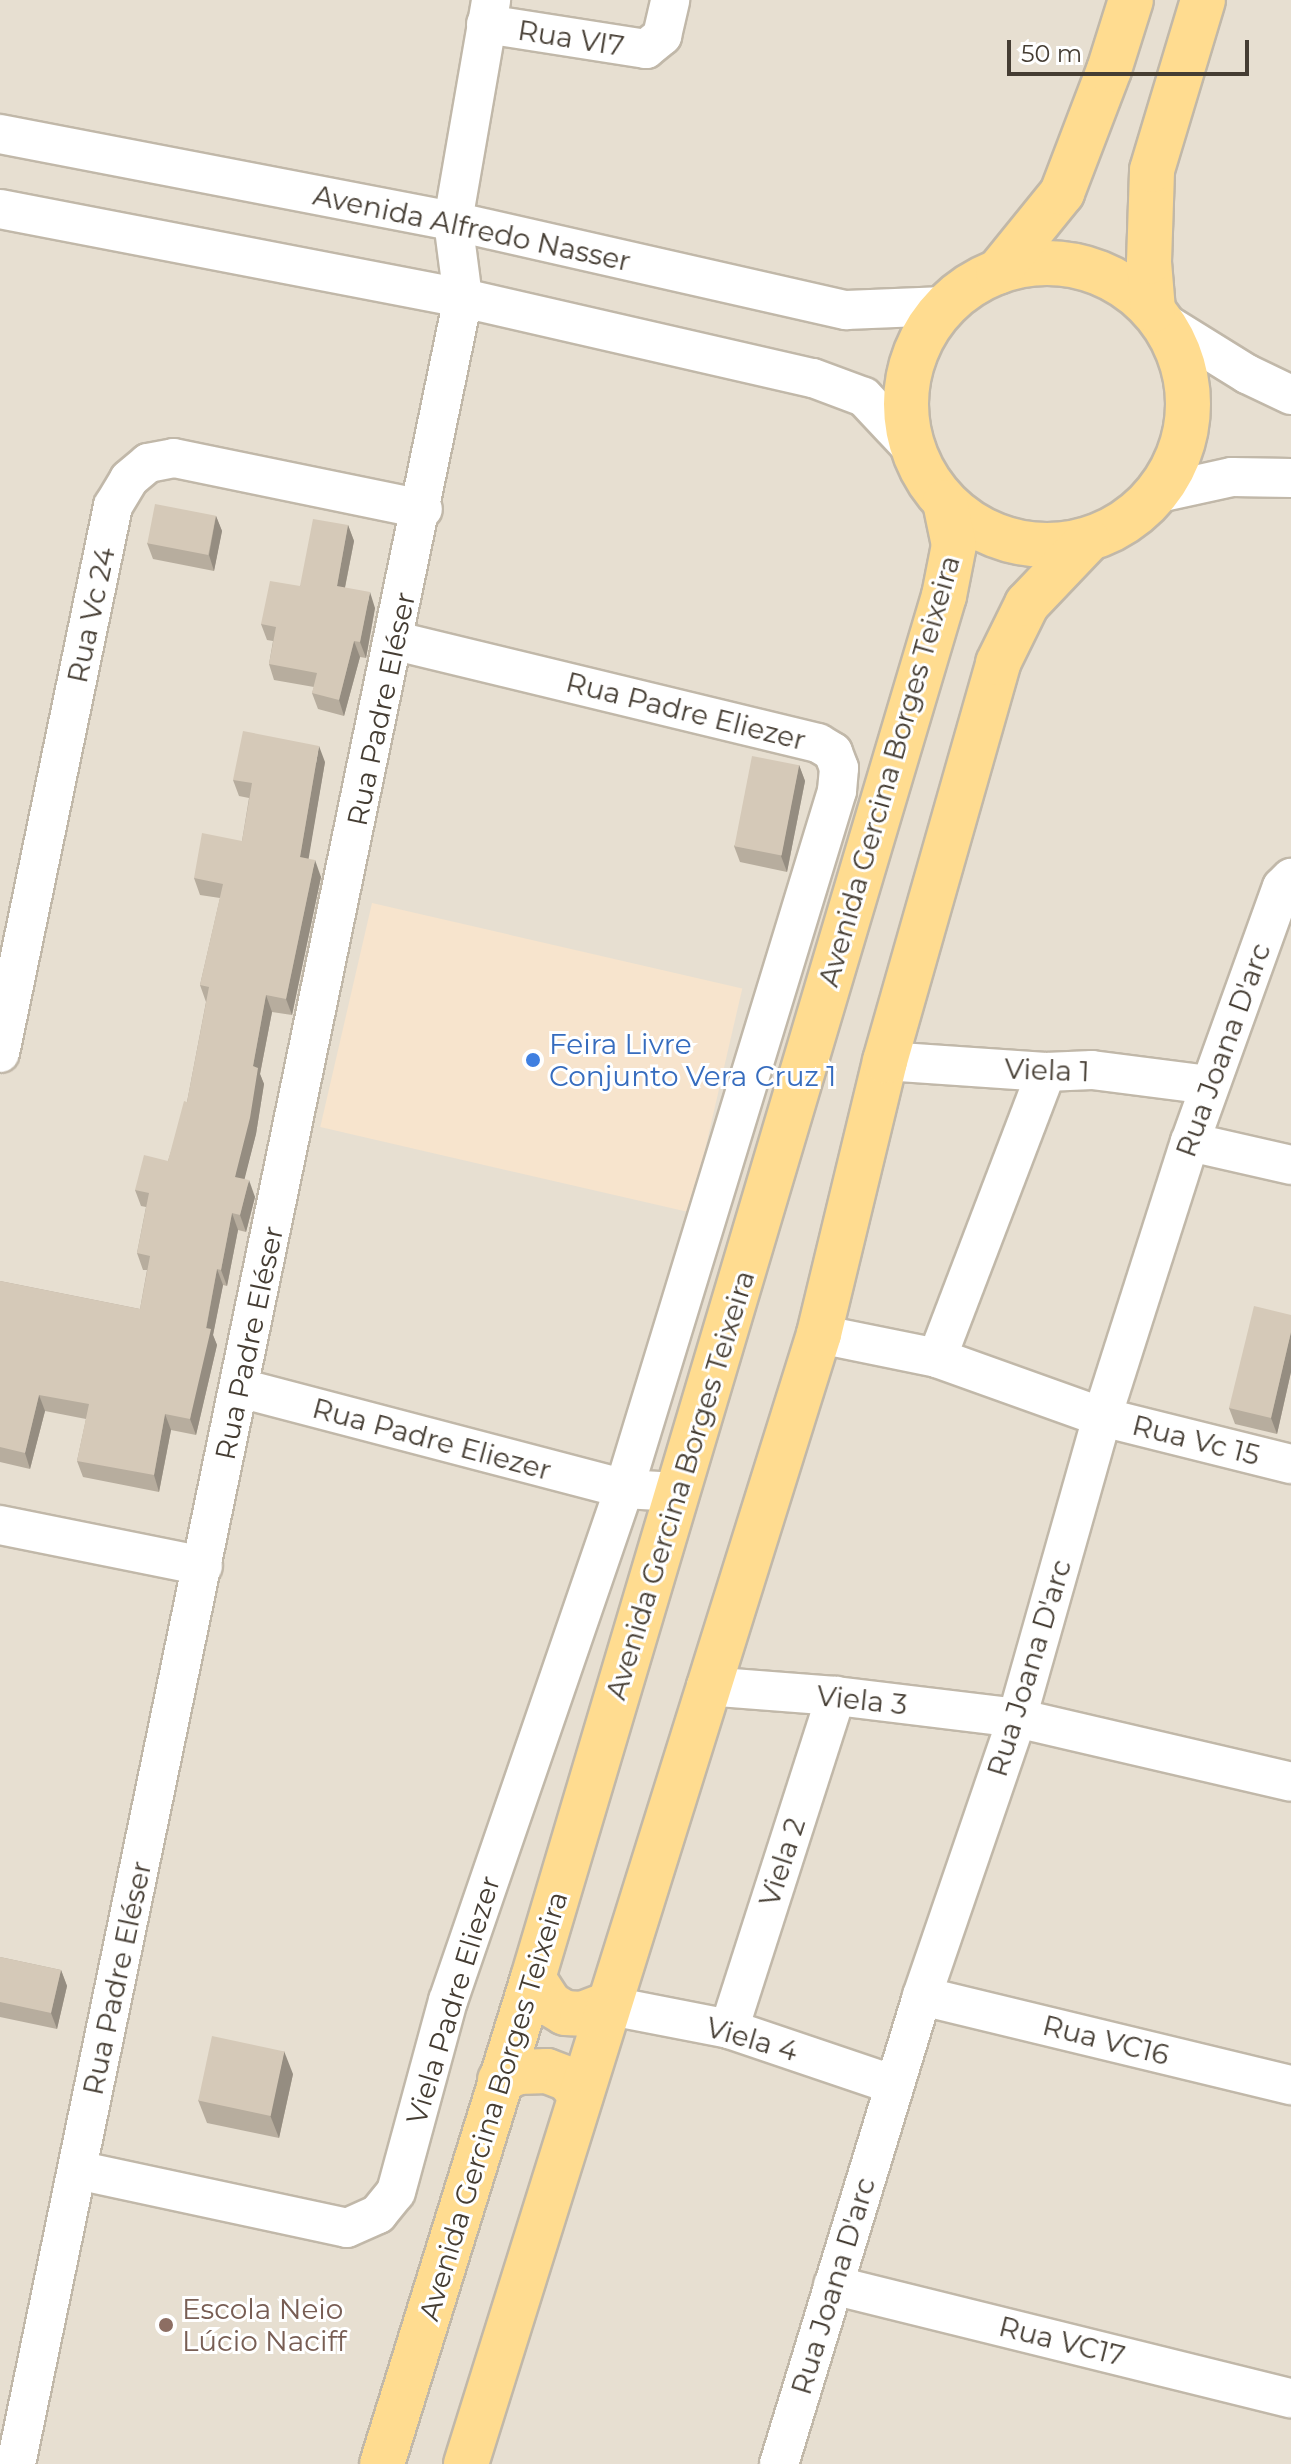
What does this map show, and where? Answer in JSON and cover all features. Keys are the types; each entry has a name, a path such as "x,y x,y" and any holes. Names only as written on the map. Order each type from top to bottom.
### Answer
{"main road":[{"path":"998,272 1062,193 1131,0"},
{"path":"1158,316 1120,283 1081,267 1039,263 998,272 969,286 945,306 922,337 909,372 905,410 911,447 925,477 945,502 975,526 1010,541 1049,546 1088,540 1126,522 1159,493 1181,453 1190,408 1183,363 1158,316 1149,262 1152,170 1203,0"},
{"name":"Avenida Gercina Borges Teixeira","path":"382,2464 533,1978 944,596 954,545 945,502"},
{"path":"466,2464 581,2096 606,2005 819,1334 885,1061 998,663 1027,604 1088,540"},
{"path":"533,1978 550,2004 565,2013 582,2014 606,2005"},
{"path":"500,2080 519,2072 547,2071 568,2079 581,2096"}],"street":[{"name":"Rua VI7","path":"453,221 488,12 646,49 662,36 670,0"},
{"name":"Avenida Alfredo Nasser","path":"0,134 453,221 846,310 945,306"},
{"path":"0,209 463,298 813,378 864,397 911,447"},
{"name":"Rua Padre Eléser","path":"16,2464 13,2416 77,2170 423,509 463,298 453,221"},
{"path":"1158,316 1247,374 1291,395"},
{"name":"Rua Vc 24","path":"0,1053 113,506 129,479 148,463 174,458 423,509"},
{"path":"1159,493 1232,477 1291,478"},
{"name":"Rua Padre Eliezer","path":"395,641 818,743 833,752 839,768 837,791 624,1489"},
{"name":"Rua Joana D'arc","path":"779,2464 922,1996 1017,1718 1102,1417 1190,1142 1282,887 1291,878"},
{"name":"Viela 1","path":"885,1061 1046,1072 1092,1070 1209,1085"},
{"path":"937,1358 1046,1072"},
{"path":"1190,1142 1291,1165"},
{"path":"819,1334 937,1358 1102,1417"},
{"name":"Rua Padre Eliezer","path":"240,1388 624,1489 677,1492"},
{"name":"Rua Vc 15","path":"1102,1417 1291,1464"},
{"name":"Viela Padre Eliezer","path":"77,2170 347,2228 378,2214 396,2192 448,2001 624,1489"},
{"path":"0,1525 203,1566"},
{"name":"Viela 3","path":"706,1686 836,1696 1017,1718"},
{"name":"Viela 2","path":"729,2029 836,1696"},
{"path":"1017,1718 1291,1782"},
{"name":"Rua VC16","path":"922,1996 1291,2085"},
{"name":"Viela 4","path":"606,2005 729,2029 894,2085"},
{"name":"Rua VC17","path":"833,2285 1291,2398"}],"shaded area":[{"path":"0,0 1291,0 1291,2464 0,2464"},
{"name":"Feira Livre Conjunto Vera Cruz 1","path":"372,903 742,988 691,1213 320,1127"}],"building":[{"path":"155,504 216,516 208,555 147,543"},
{"path":"313,519 348,525 337,586 370,592 360,642 354,641 339,700 312,693 317,673 269,664 276,627 261,624 270,581 300,586"},
{"path":"243,731 319,746 300,857 315,860 286,999 266,995 253,1066 258,1068 250,1118 235,1177 249,1180 240,1215 232,1213 221,1270 217,1269 206,1328 211,1329 190,1419 165,1414 154,1475 77,1461 89,1404 39,1395 25,1453 0,1447 0,1281 140,1309 150,1256 137,1253 149,1193 135,1190 144,1155 168,1161 184,1101 187,1102 209,987 200,985 223,884 194,878 202,833 242,841 252,783 233,780"},
{"path":"752,756 799,765 782,855 734,846"},
{"path":"1254,1306 1291,1315 1291,1332 1271,1418 1229,1408"},
{"path":"0,1957 61,1970 51,2013 0,2002"},
{"path":"212,2036 284,2051 271,2116 198,2101"}],"place":[{"name":"Feira Livre Conjunto Vera Cruz 1","path":"533,1060"},
{"name":"Escola Neio Lúcio Naciff","path":"166,2325"}]}
